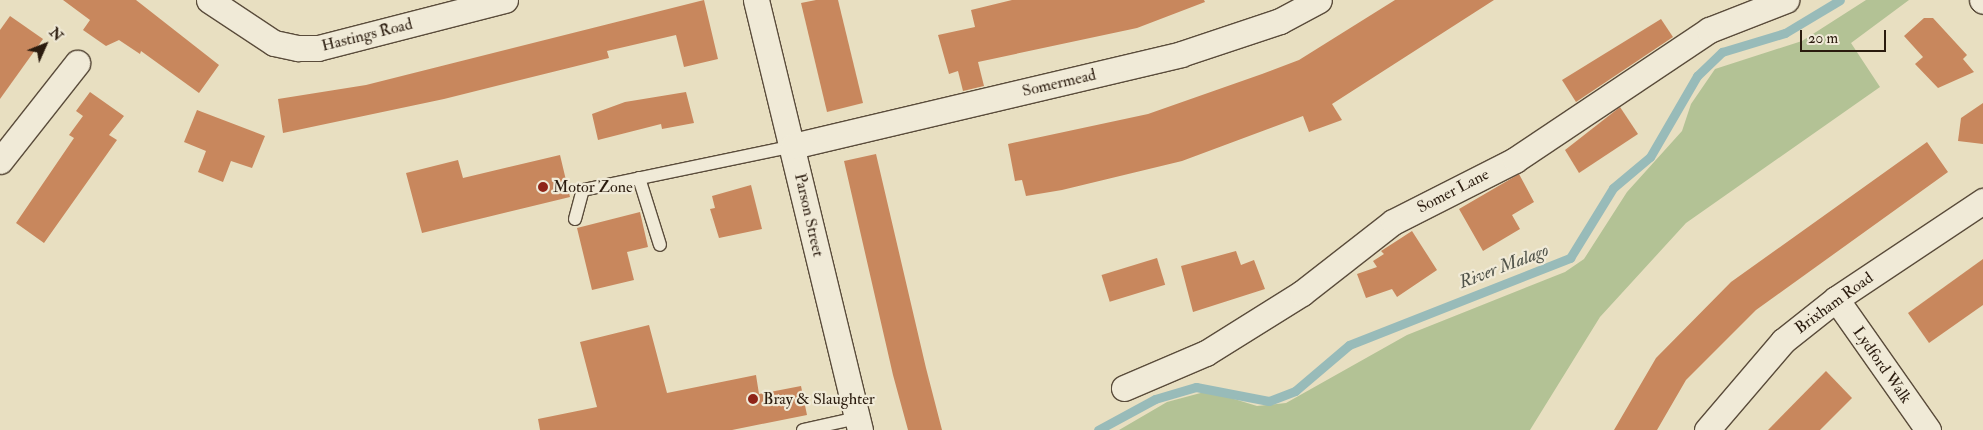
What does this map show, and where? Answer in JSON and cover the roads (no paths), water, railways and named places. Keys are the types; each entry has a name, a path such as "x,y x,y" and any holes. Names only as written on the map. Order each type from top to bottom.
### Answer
{"street":[{"name":"Hastings Road","path":"209,0 274,43 298,48 318,48 505,0"},
{"name":"Parson Street","path":"756,0 859,424"},
{"name":"Somermead","path":"793,146 1181,54 1280,21 1320,0"},
{"name":"Somer Lane","path":"1124,388 1206,353 1302,293 1393,222 1515,160 1709,30 1786,0"},
{"path":"0,161 77,63"},
{"name":"Brixham Road","path":"1707,430 1782,341 1836,299 1983,201"},
{"name":"Lydford Walk","path":"1836,299 1928,430"}],"lane":[{"path":"575,218 584,190 793,146"},
{"path":"639,178 660,246"},
{"path":"803,430 859,424"}],"waterway":[{"name":"River Malago","path":"1098,430 1155,399 1196,387 1269,401 1295,391 1349,345 1570,258 1613,188 1650,157 1697,76 1722,52 1785,33 1840,0"}],"place":[{"name":"Motor Zone","path":"543,187"},
{"name":"Bray & Slaughter","path":"753,399"}]}
